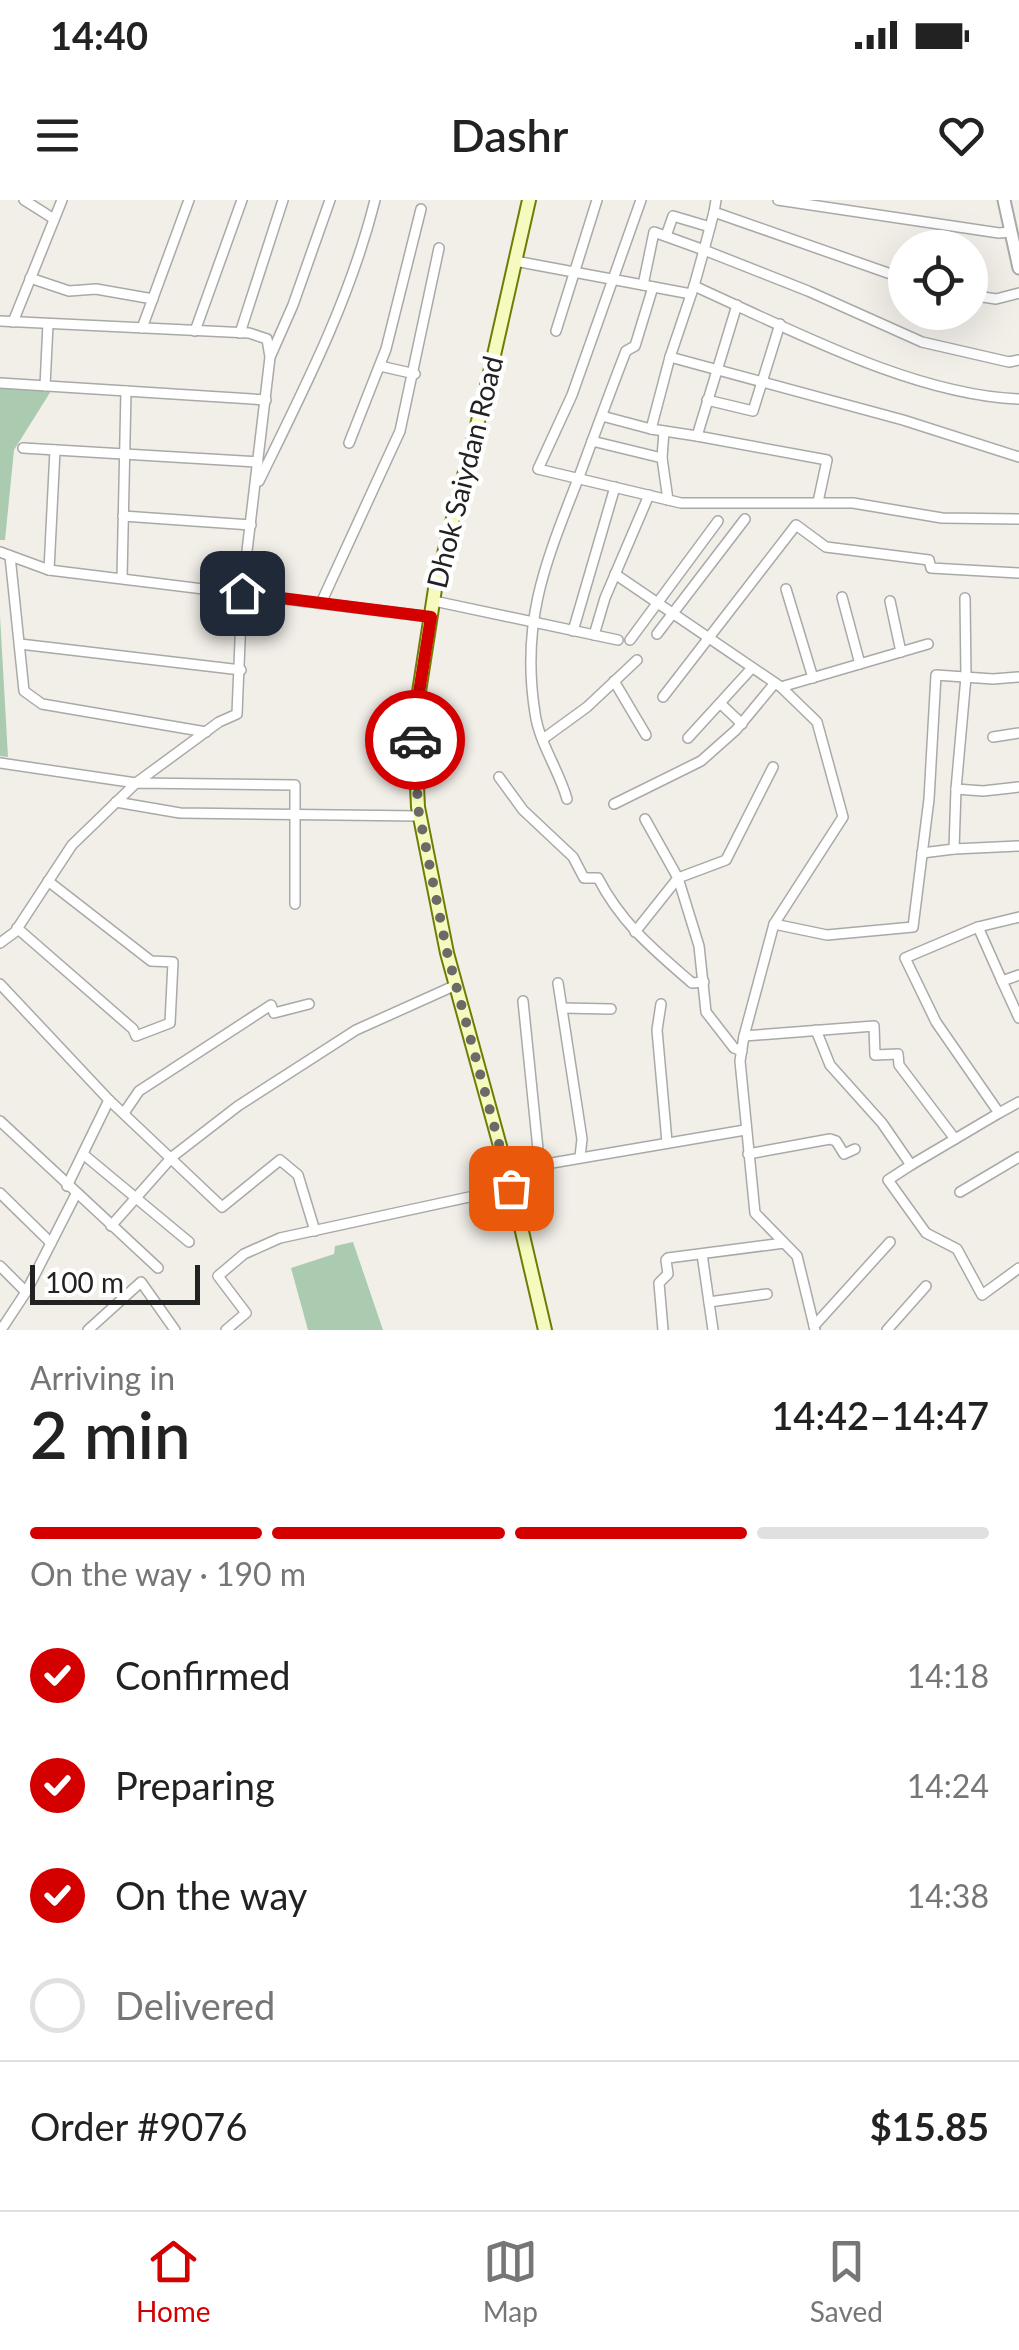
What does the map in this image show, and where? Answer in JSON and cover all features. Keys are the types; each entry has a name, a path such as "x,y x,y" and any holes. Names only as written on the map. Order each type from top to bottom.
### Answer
{"main road":[{"name":"Dhok Saiydan Road","path":"529,200 434,600 414,724 420,816 456,985 545,1330"}],"street":[{"path":"24,200 54,219"},
{"path":"13,322 62,200"},
{"path":"142,328 190,200"},
{"path":"195,331 242,200"},
{"path":"240,333 283,200"},
{"path":"270,357 330,200"},
{"path":"556,330 597,200"},
{"path":"641,200 572,394 538,468 681,503 853,503 942,518 1019,519"},
{"path":"651,429 716,200"},
{"path":"778,200 1014,235"},
{"path":"1004,200 1019,268"},
{"path":"256,488 354,276 371,201"},
{"path":"350,443 380,366 422,209"},
{"path":"714,212 888,273"},
{"path":"666,236 673,216 710,226"},
{"path":"566,800 560,774 535,719 529,667 536,596 548,552 626,352 635,346 654,232 808,291 922,342 1009,362 1019,360"},
{"path":"321,603 400,432 439,248"},
{"path":"515,261 648,286 692,290 737,305 899,374 984,398 1019,399"},
{"path":"30,278 69,291 96,289 153,299"},
{"path":"988,298 1019,293"},
{"path":"697,436 737,305"},
{"path":"0,321 240,333 267,339 270,357 242,593 238,714 219,722 116,802 72,845 17,928 3,939"},
{"path":"46,386 48,324"},
{"path":"707,400 753,411 780,324"},
{"path":"670,357 904,420 1019,457"},
{"path":"380,366 415,374"},
{"path":"0,383 266,400"},
{"path":"122,578 126,391"},
{"path":"602,416 651,429 827,460 818,502"},
{"path":"664,431 662,458 668,500"},
{"path":"592,442 662,458"},
{"path":"23,448 258,462"},
{"path":"49,570 55,450"},
{"path":"573,631 614,487"},
{"path":"594,635 649,495"},
{"path":"124,516 250,525"},
{"path":"658,634 746,519"},
{"path":"630,640 718,522"},
{"path":"663,698 796,526 826,547 929,560 931,568 1019,573"},
{"path":"5,553 49,570 431,617"},
{"path":"5,553 24,691 42,704 206,732"},
{"path":"615,574 778,685 817,722 843,817 774,924 742,1051 745,1130 755,1213 797,1256 815,1328"},
{"path":"786,589 813,678"},
{"path":"842,596 860,664"},
{"path":"954,849 966,678 966,598"},
{"path":"434,600 618,640"},
{"path":"890,602 901,652"},
{"path":"20,644 241,670"},
{"path":"614,804 701,761 778,685 928,644"},
{"path":"543,738 586,708 637,660"},
{"path":"688,738 751,669"},
{"path":"774,924 827,935 913,928 929,799 936,675 1019,677"},
{"path":"614,681 646,735"},
{"path":"722,704 742,724"},
{"path":"994,737 1019,733"},
{"path":"0,762 136,783 296,784 295,904"},
{"path":"635,932 678,878 726,860 773,767"},
{"path":"499,777 522,810 573,858 584,878 598,878 611,902 654,953 692,983 704,982"},
{"path":"956,788 1019,787"},
{"path":"116,802 180,813 420,816"},
{"path":"645,819 678,878 699,946 709,1018 734,1048 742,1051"},
{"path":"922,852 1019,846"},
{"path":"17,928 136,1036 170,1022 174,962 151,961 48,881"},
{"path":"999,1112 936,1022 904,958 978,927 1019,917"},
{"path":"978,927 1019,1018"},
{"path":"1002,981 1019,975"},
{"path":"0,984 110,1100 222,1207 280,1160 298,1175 315,1230"},
{"path":"558,984 582,1139 580,1158"},
{"path":"111,1226 172,1157 238,1106 356,1030 456,985"},
{"path":"523,1002 540,1169"},
{"path":"124,1114 140,1091 271,1006 274,1013 309,1004"},
{"path":"661,1004 656,1030 667,1142"},
{"path":"562,1008 611,1009"},
{"path":"744,1036 874,1026 874,1055 898,1054 899,1065 955,1139"},
{"path":"816,1030 830,1065 882,1124 912,1166"},
{"path":"67,1186 110,1100"},
{"path":"1019,1102 888,1180 926,1233 957,1249 982,1296 1019,1268"},
{"path":"0,1121 158,1268"},
{"path":"226,1330 246,1313 218,1276 244,1254 280,1238 529,1190 546,1164 745,1130"},
{"path":"748,1154 830,1139 844,1154 855,1149"},
{"path":"83,1154 189,1242"},
{"path":"960,1192 1019,1157"},
{"path":"0,1193 51,1243"},
{"path":"0,1330 26,1292 76,1194"},
{"path":"815,1328 890,1242"},
{"path":"663,1330 659,1283 668,1274 666,1260 784,1244"},
{"path":"702,1254 714,1330"},
{"path":"0,1266 26,1292"},
{"path":"95,1328 141,1282 175,1330"},
{"path":"888,1330 926,1286"},
{"path":"710,1302 767,1294"}],"green space":[{"path":"0,386 51,391 14,450 5,540 0,540"},
{"path":"0,616 8,757 0,756"},
{"path":"353,1242 383,1330 308,1330 291,1268 334,1254 335,1246"}],"way so far":[{"path":"415,740 418,808 447,952 511,1188"}],"route":[{"path":"242,593 431,617 414,724 415,740"}]}
